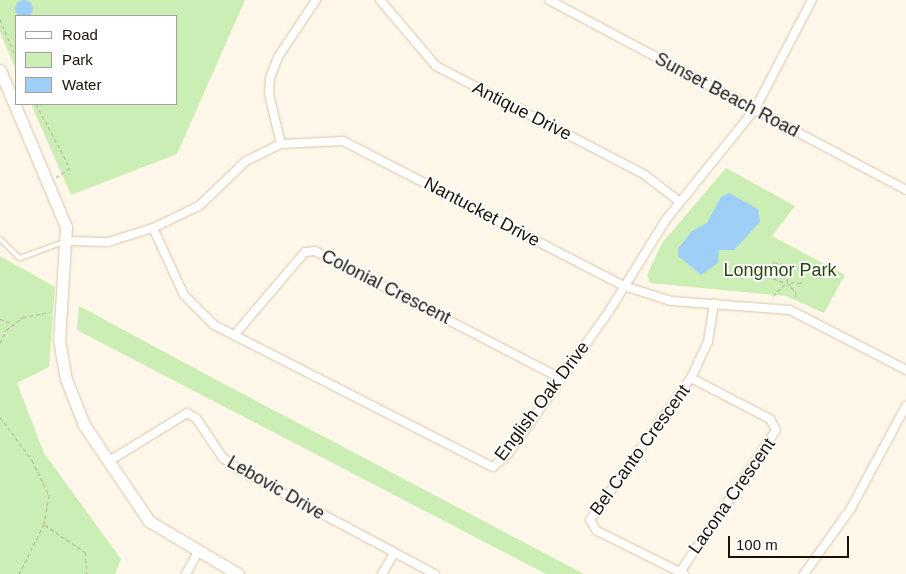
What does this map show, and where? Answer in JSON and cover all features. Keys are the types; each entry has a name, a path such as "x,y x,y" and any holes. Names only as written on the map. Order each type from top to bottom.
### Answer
{"street":[{"path":"281,144 269,94 270,78 278,58 316,0"},
{"name":"Antique Drive","path":"380,0 436,66 645,175 680,202"},
{"name":"Sunset Beach Road","path":"548,0 906,190"},
{"name":"English Oak Drive","path":"153,228 196,311 493,467 508,454 680,202 714,166 755,110 812,0"},
{"path":"0,70 15,104"},
{"path":"16,105 49,180 68,241 59,340 66,380 84,424 149,521 197,553 238,574"},
{"name":"Nantucket Drive","path":"68,241 108,242 153,228 199,206 246,161 281,144 325,140 360,148 624,286 671,301 790,310 906,370"},
{"name":"Colonial Crescent","path":"236,333 305,252 316,251 560,378"},
{"name":"Bel Canto Crescent","path":"682,573 598,531 590,520 691,378 708,342 714,303"},
{"name":"Lacona Crescent","path":"682,573 776,430 770,419 691,378"},
{"path":"804,574 851,508 906,406"},
{"name":"Lebovic Drive","path":"109,461 187,413 196,418 223,458 238,470 435,574"},
{"path":"186,574 197,553"},
{"path":"382,574 394,553"}],"lane":[{"path":"0,239 20,258 68,241"}],"path":[{"path":"0,19 15,56"},
{"path":"37,105 70,168 49,180"},
{"path":"774,262 803,266 806,276 801,283 783,282 764,270 774,262"},
{"path":"790,264 787,282 796,293 794,299"},
{"path":"773,296 783,282"},
{"path":"0,319 12,323 61,310"},
{"path":"0,343 12,323"},
{"path":"0,417 47,487 49,506 44,524 19,574"},
{"path":"44,524 85,552 87,574"}],"green space":[{"path":"0,0 245,0 177,154 71,195 31,105 178,105 178,15 15,15 15,68 0,32"},
{"name":"Longmor Park","path":"726,168 795,206 772,236 845,275 824,313 786,296 650,283 647,275 662,243"},
{"path":"0,256 55,287 49,367 17,383 44,453 121,559 115,574 0,574"},
{"path":"79,306 584,574 546,574 77,330"}],"water":[{"path":"20,0 28,0 33,5 32,15 16,15 15,13 15,5"},
{"path":"729,193 758,209 760,222 734,250 719,250 718,263 701,275 678,256 678,249 692,231 707,223 721,197"}]}
